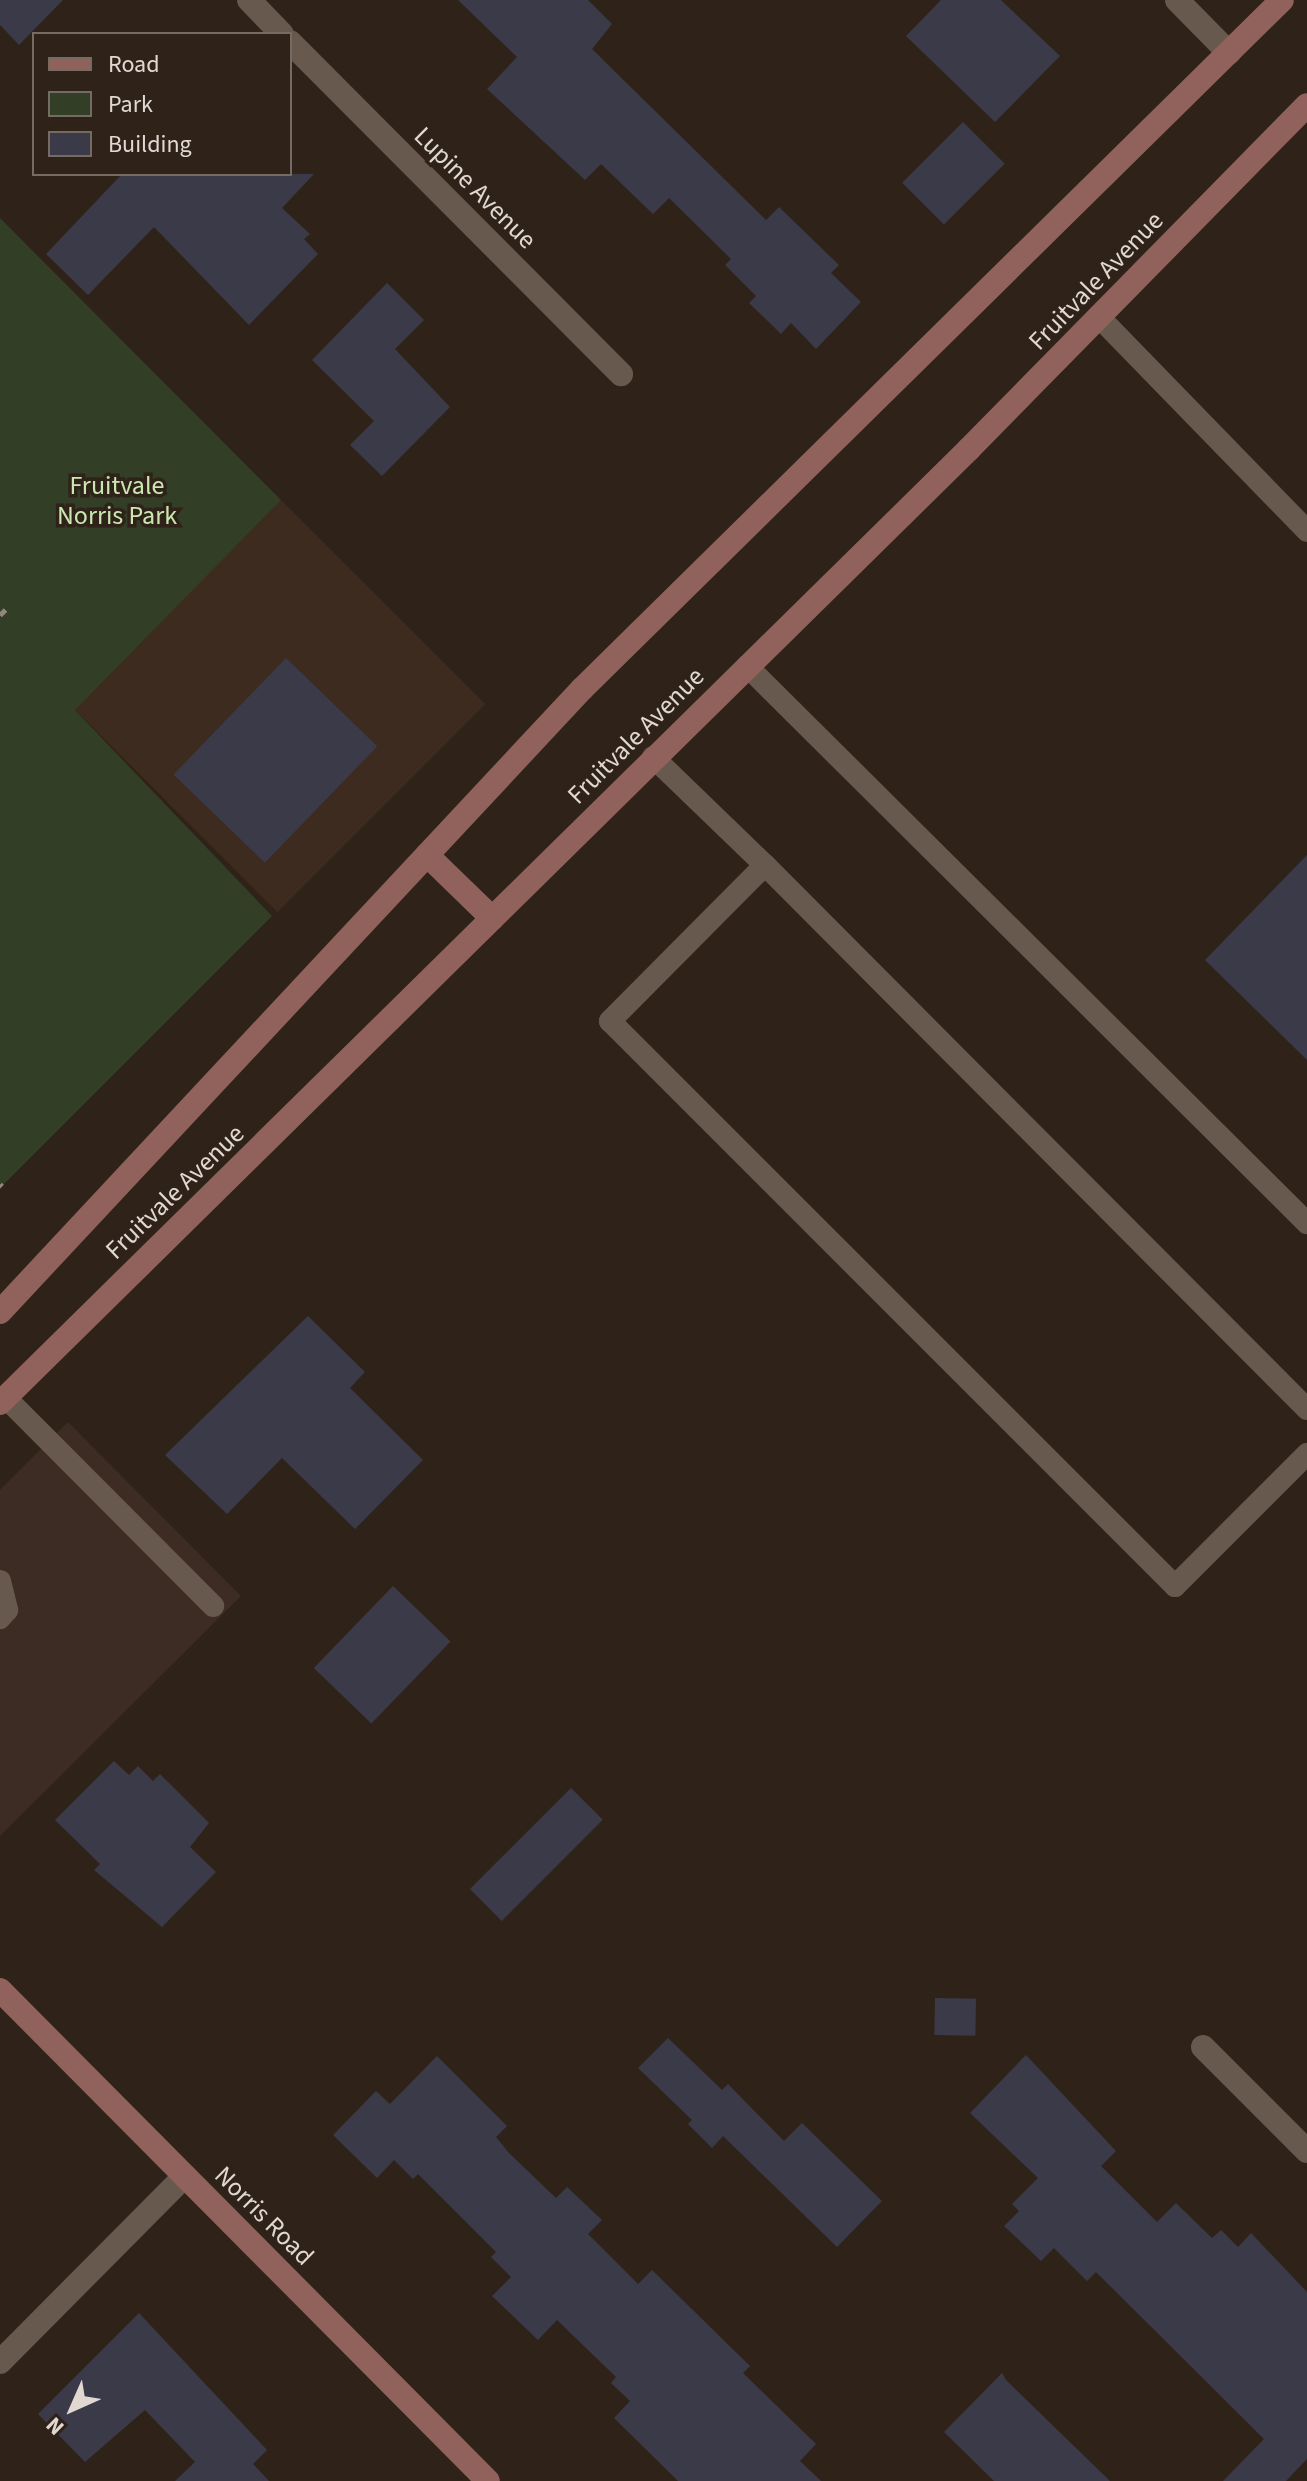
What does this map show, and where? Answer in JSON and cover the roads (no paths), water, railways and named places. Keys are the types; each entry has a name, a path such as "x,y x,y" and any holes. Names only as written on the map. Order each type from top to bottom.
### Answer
{"main road":[{"name":"Fruitvale Avenue","path":"0,1312 582,689 1282,0"},
{"name":"Fruitvale Avenue","path":"3,1400 1100,318 1307,105"},
{"path":"427,855 492,918"},
{"name":"Norris Road","path":"0,1990 488,2481"}],"street":[{"path":"249,0 280,32"},
{"path":"1177,0 1229,53"},
{"name":"Lupine Avenue","path":"292,44 621,374"},
{"path":"1203,2047 1307,2151"},
{"path":"0,2362 185,2176"}],"lane":[{"path":"1100,318 1307,531"},
{"path":"747,666 1307,1223"},
{"path":"653,757 765,865 1307,1409"},
{"path":"765,865 610,1021 1175,1586 1307,1454"},
{"path":"3,1400 213,1606"},
{"path":"0,1581 7,1610 0,1618"}],"park label":[{"name":"Fruitvale Norris Park","path":"117,501"}]}
